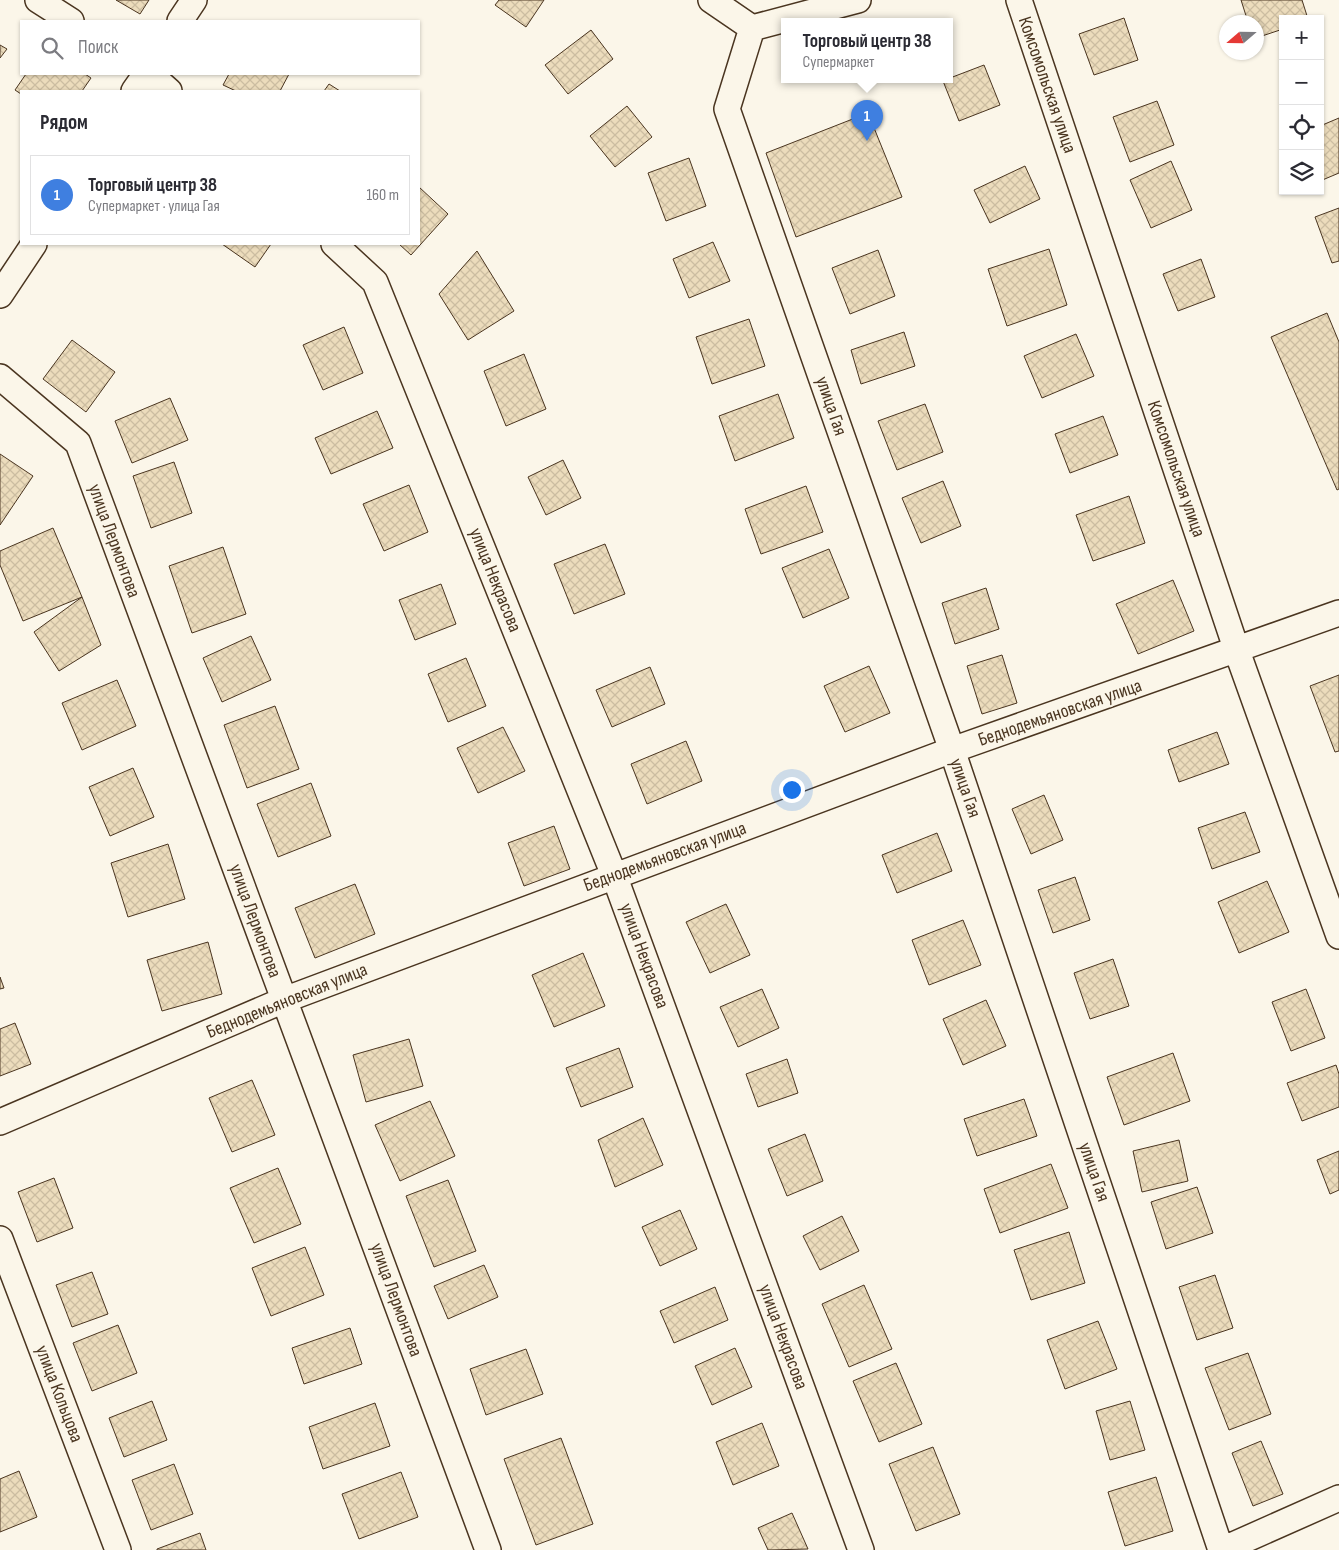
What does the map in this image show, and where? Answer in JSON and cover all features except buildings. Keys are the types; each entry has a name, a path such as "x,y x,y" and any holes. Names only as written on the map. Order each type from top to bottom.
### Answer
{"street":[{"path":"38,0 69,20"},
{"path":"181,20 194,0"},
{"path":"710,0 752,28 781,20"},
{"path":"790,18 858,0"},
{"name":"Комсомольская улица","path":"1019,0 1237,650 1339,936"},
{"name":"улица Гая","path":"752,28 727,109 952,750 1222,1550"},
{"path":"135,90 145,75"},
{"path":"151,75 168,90"},
{"path":"0,295 33,245"},
{"name":"улица Некрасова","path":"335,245 375,282 614,875 860,1550"},
{"name":"улица Лермонтова","path":"0,377 78,443 488,1550"},
{"name":"Беднодемьяновская улица","path":"0,1122 284,1000 952,750 1339,613"},
{"name":"улица Кольцова","path":"0,1239 118,1550"},
{"path":"1222,1550 1339,1498"}],"place":[{"name":"Торговый центр 38","path":"867,141"}]}
